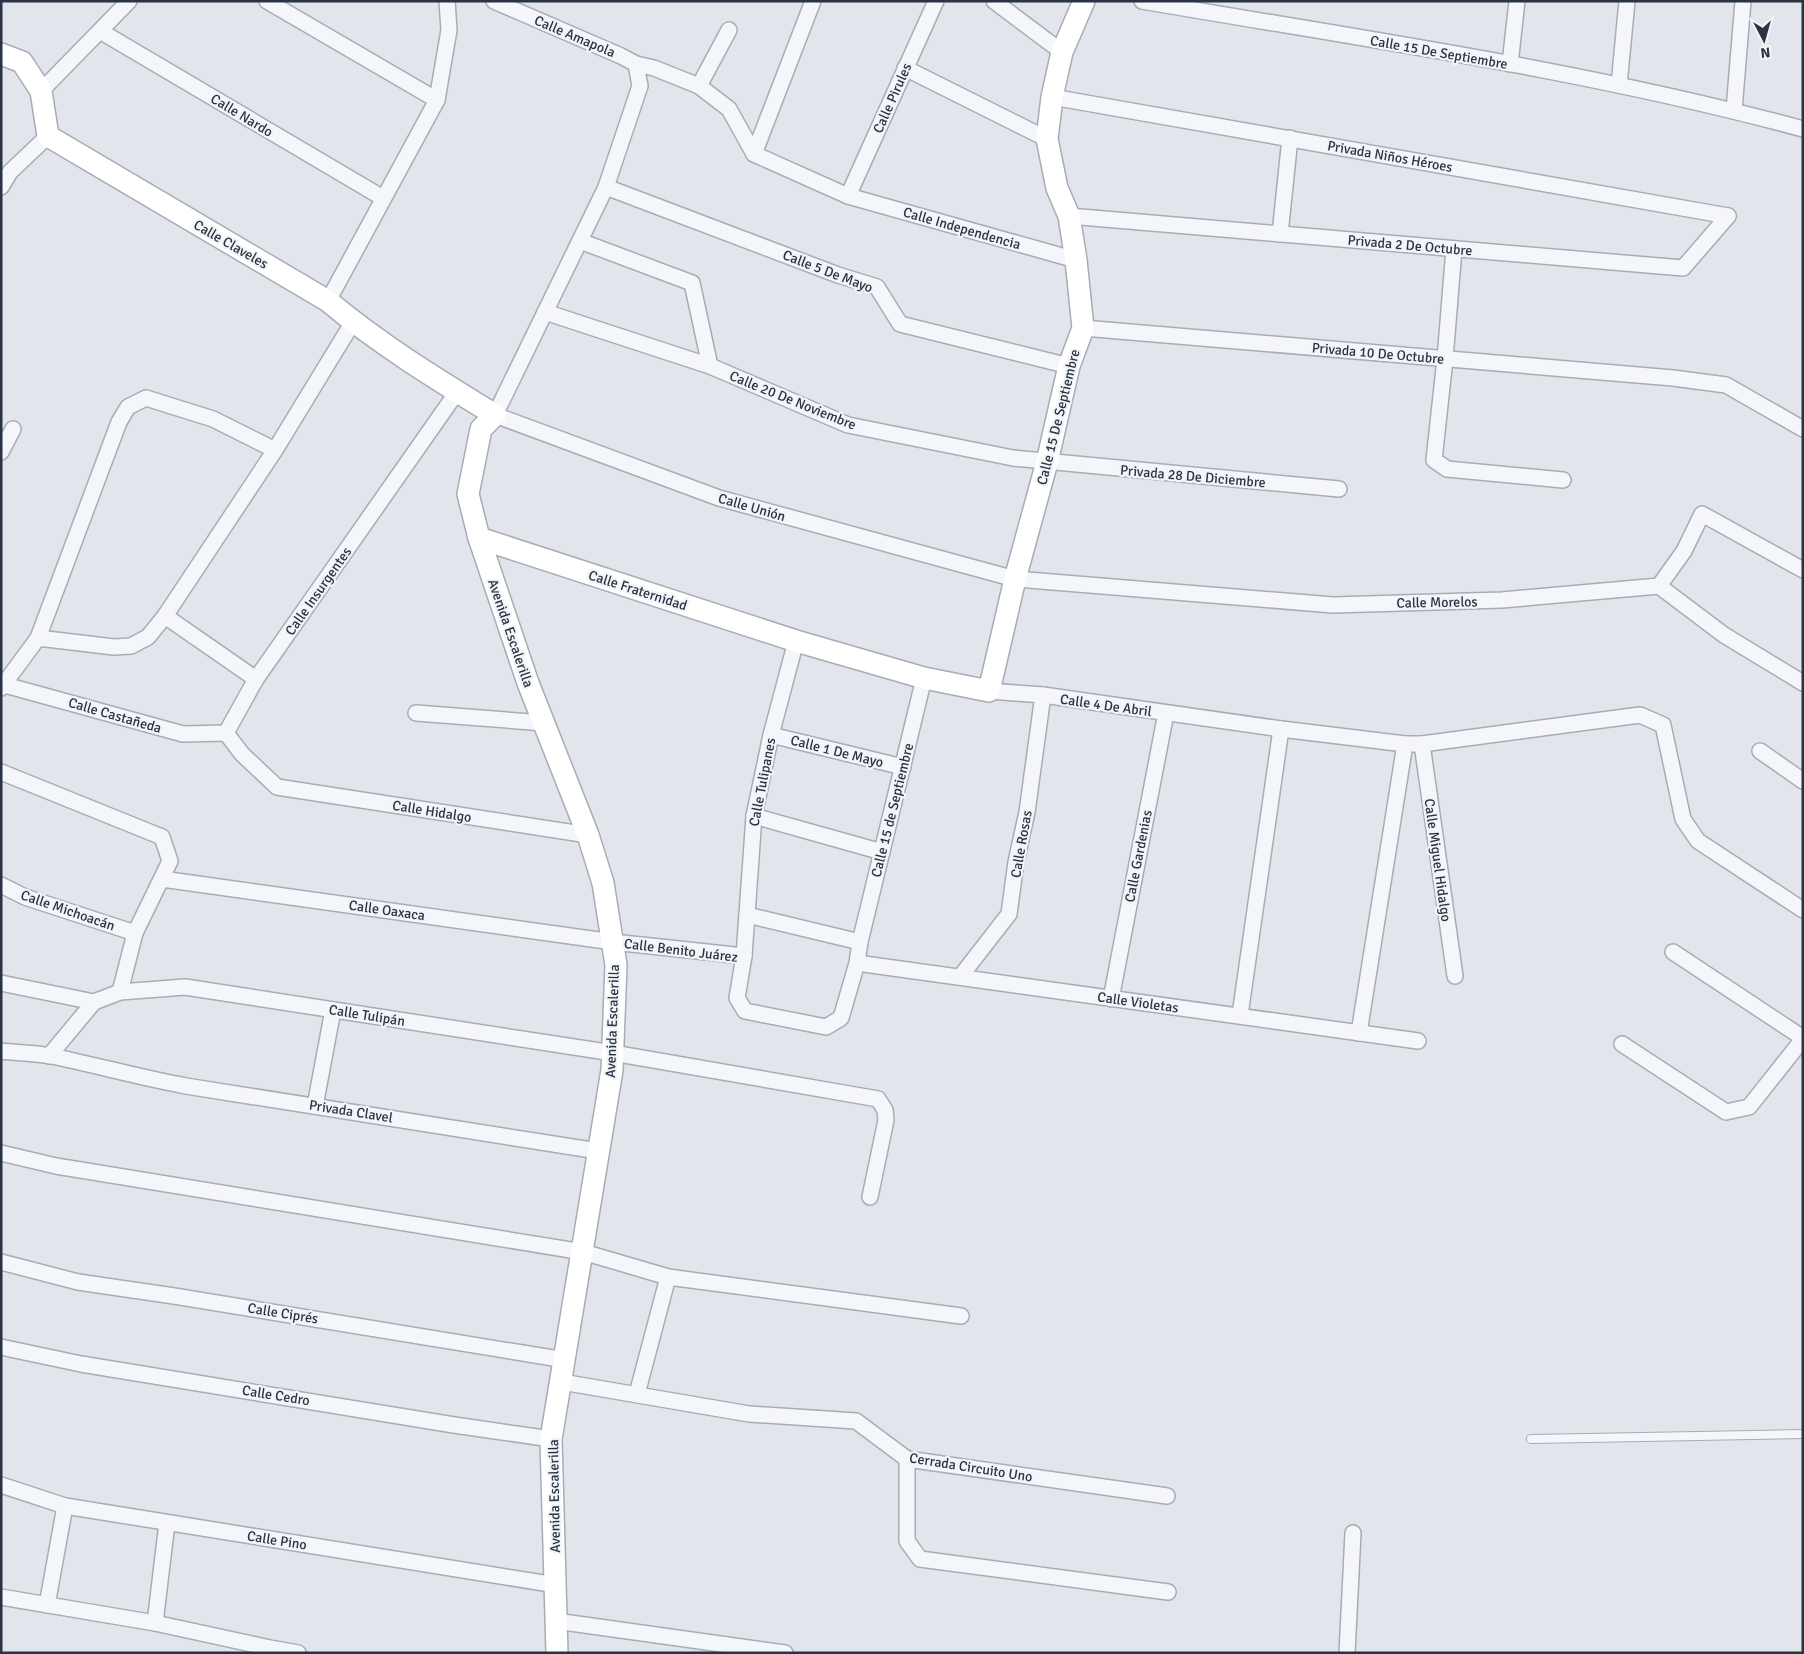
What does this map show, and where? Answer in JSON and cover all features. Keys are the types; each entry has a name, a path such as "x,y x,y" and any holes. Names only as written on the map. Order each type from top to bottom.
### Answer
{"main road":[{"path":"1062,52 1084,1"},
{"name":"Calle 15 De Septiembre","path":"989,691 1015,579 1047,462 1069,366 1083,328 1069,216 1057,188 1047,139 1052,97 1062,52"},
{"path":"1,54 22,62 42,91 48,136"},
{"name":"Calle Claveles","path":"48,136 328,300 353,322 457,392 495,415"},
{"name":"Avenida Escalerilla","path":"495,415 481,430 468,494 479,538 528,683 588,835 603,883 616,965 612,1070 562,1382 551,1439 557,1653"},
{"name":"Calle Fraternidad","path":"479,538 796,641"},
{"name":"Calle 4 De Abril","path":"796,641 924,678 989,691"}],"street":[{"path":"42,91 129,1"},
{"path":"267,1 437,100"},
{"path":"328,300 437,100 449,30 447,1"},
{"name":"Calle Amapola","path":"494,1 636,64 654,68 699,86 729,109 754,154"},
{"path":"754,154 813,1"},
{"name":"Calle Pirules","path":"848,196 936,1"},
{"path":"994,1 1062,52"},
{"name":"Calle 15 De Septiembre","path":"1142,1 1510,64 1619,85 1734,110 1803,129"},
{"path":"1510,64 1517,1"},
{"path":"1619,85 1627,1"},
{"path":"1734,110 1743,1"},
{"path":"699,86 729,30"},
{"name":"Calle Nardo","path":"100,31 383,198"},
{"path":"495,415 606,187 640,86 636,64"},
{"path":"905,68 1047,139"},
{"name":"Privada Niños Héroes","path":"1052,97 1728,216"},
{"path":"1,186 5,170 48,136"},
{"path":"1280,234 1290,138"},
{"name":"Calle Independencia","path":"754,154 848,196 1076,260"},
{"name":"Calle 5 De Mayo","path":"606,187 838,275 877,287 900,324 1069,366"},
{"name":"Privada 2 De Octubre","path":"1069,216 1683,268 1728,216"},
{"path":"580,241 692,283 710,366"},
{"path":"1454,249 1434,460 1447,469 1563,480"},
{"name":"Calle 20 De Noviembre","path":"545,312 710,366 848,425 1012,458 1047,462"},
{"path":"38,638 131,646 148,637 165,616 275,450 353,322"},
{"name":"Privada 10 De Octubre","path":"1083,328 1673,378 1726,385 1803,429"},
{"name":"Calle Insurgentes","path":"226,733 256,679 457,392"},
{"path":"3,686 38,638 119,422 128,407 146,398 213,418 275,450"},
{"name":"Calle Unión","path":"495,415 719,498 1015,579"},
{"path":"1,452 13,429"},
{"name":"Privada 28 De Diciembre","path":"1047,462 1339,489"},
{"path":"1803,570 1702,514 1684,551 1659,586 1724,635 1803,682"},
{"name":"Calle Morelos","path":"1015,579 1332,605 1502,600 1659,586"},
{"path":"165,616 256,679"},
{"name":"Calle Tulipanes","path":"744,956 754,816 771,735 796,641"},
{"name":"Calle 15 de Septiembre","path":"860,942 924,678"},
{"name":"Calle Castañeda","path":"3,686 183,734 226,733"},
{"name":"Calle 4 De Abril","path":"989,691 1043,695 1281,729 1405,744 1422,744 1640,716 1663,725 1683,819 1698,841 1803,910"},
{"name":"Calle Rosas","path":"960,977 1009,914 1016,862 1027,812 1043,695"},
{"path":"416,713 544,724"},
{"name":"Calle Gardenias","path":"1110,999 1166,713"},
{"path":"1240,1015 1281,729"},
{"name":"Calle Hidalgo","path":"226,733 242,754 277,787 588,835"},
{"name":"Calle 1 De Mayo","path":"771,735 903,767"},
{"path":"1359,1034 1405,744"},
{"name":"Calle Miguel Hidalgo","path":"1422,744 1455,976"},
{"path":"1760,751 1803,781"},
{"path":"1,772 162,837 170,861 135,933 120,992"},
{"path":"754,816 882,852"},
{"name":"Calle Oaxaca","path":"162,879 613,942"},
{"name":"Calle Michoacán","path":"1,885 25,897 135,933"},
{"path":"747,915 860,942 857,964"},
{"name":"Calle Benito Juárez","path":"613,942 744,956 737,998 745,1010 826,1027 841,1018 857,964"},
{"path":"1622,1044 1726,1112 1749,1107 1803,1039 1673,952"},
{"name":"Calle Violetas","path":"857,964 1240,1015 1359,1034 1418,1041"},
{"path":"1,983 94,1002 49,1056"},
{"name":"Calle Tulipán","path":"94,1002 120,992 185,987 613,1053 878,1099 885,1110 886,1120 870,1198"},
{"path":"315,1106 333,1010"},
{"name":"Privada Clavel","path":"1,1051 49,1056 150,1079 598,1151"},
{"path":"1,1152 56,1166 582,1252 668,1277 961,1316"},
{"name":"Calle Ciprés","path":"1,1262 78,1282 565,1360"},
{"path":"637,1394 668,1277"},
{"name":"Calle Cedro","path":"1,1347 81,1364 551,1439"},
{"name":"Cerrada Circuito Uno","path":"562,1382 749,1414 856,1421 907,1459 1167,1496"},
{"path":"907,1459 907,1542 920,1559 1168,1592"},
{"name":"Calle Pino","path":"1,1485 65,1506 556,1585"},
{"path":"47,1605 65,1506"},
{"path":"155,1623 167,1523"},
{"path":"1346,1653 1353,1533"},
{"path":"1,1597 155,1623 270,1651 298,1653"},
{"path":"556,1621 785,1653"}],"lane":[{"path":"1531,1439 1803,1434"}]}
